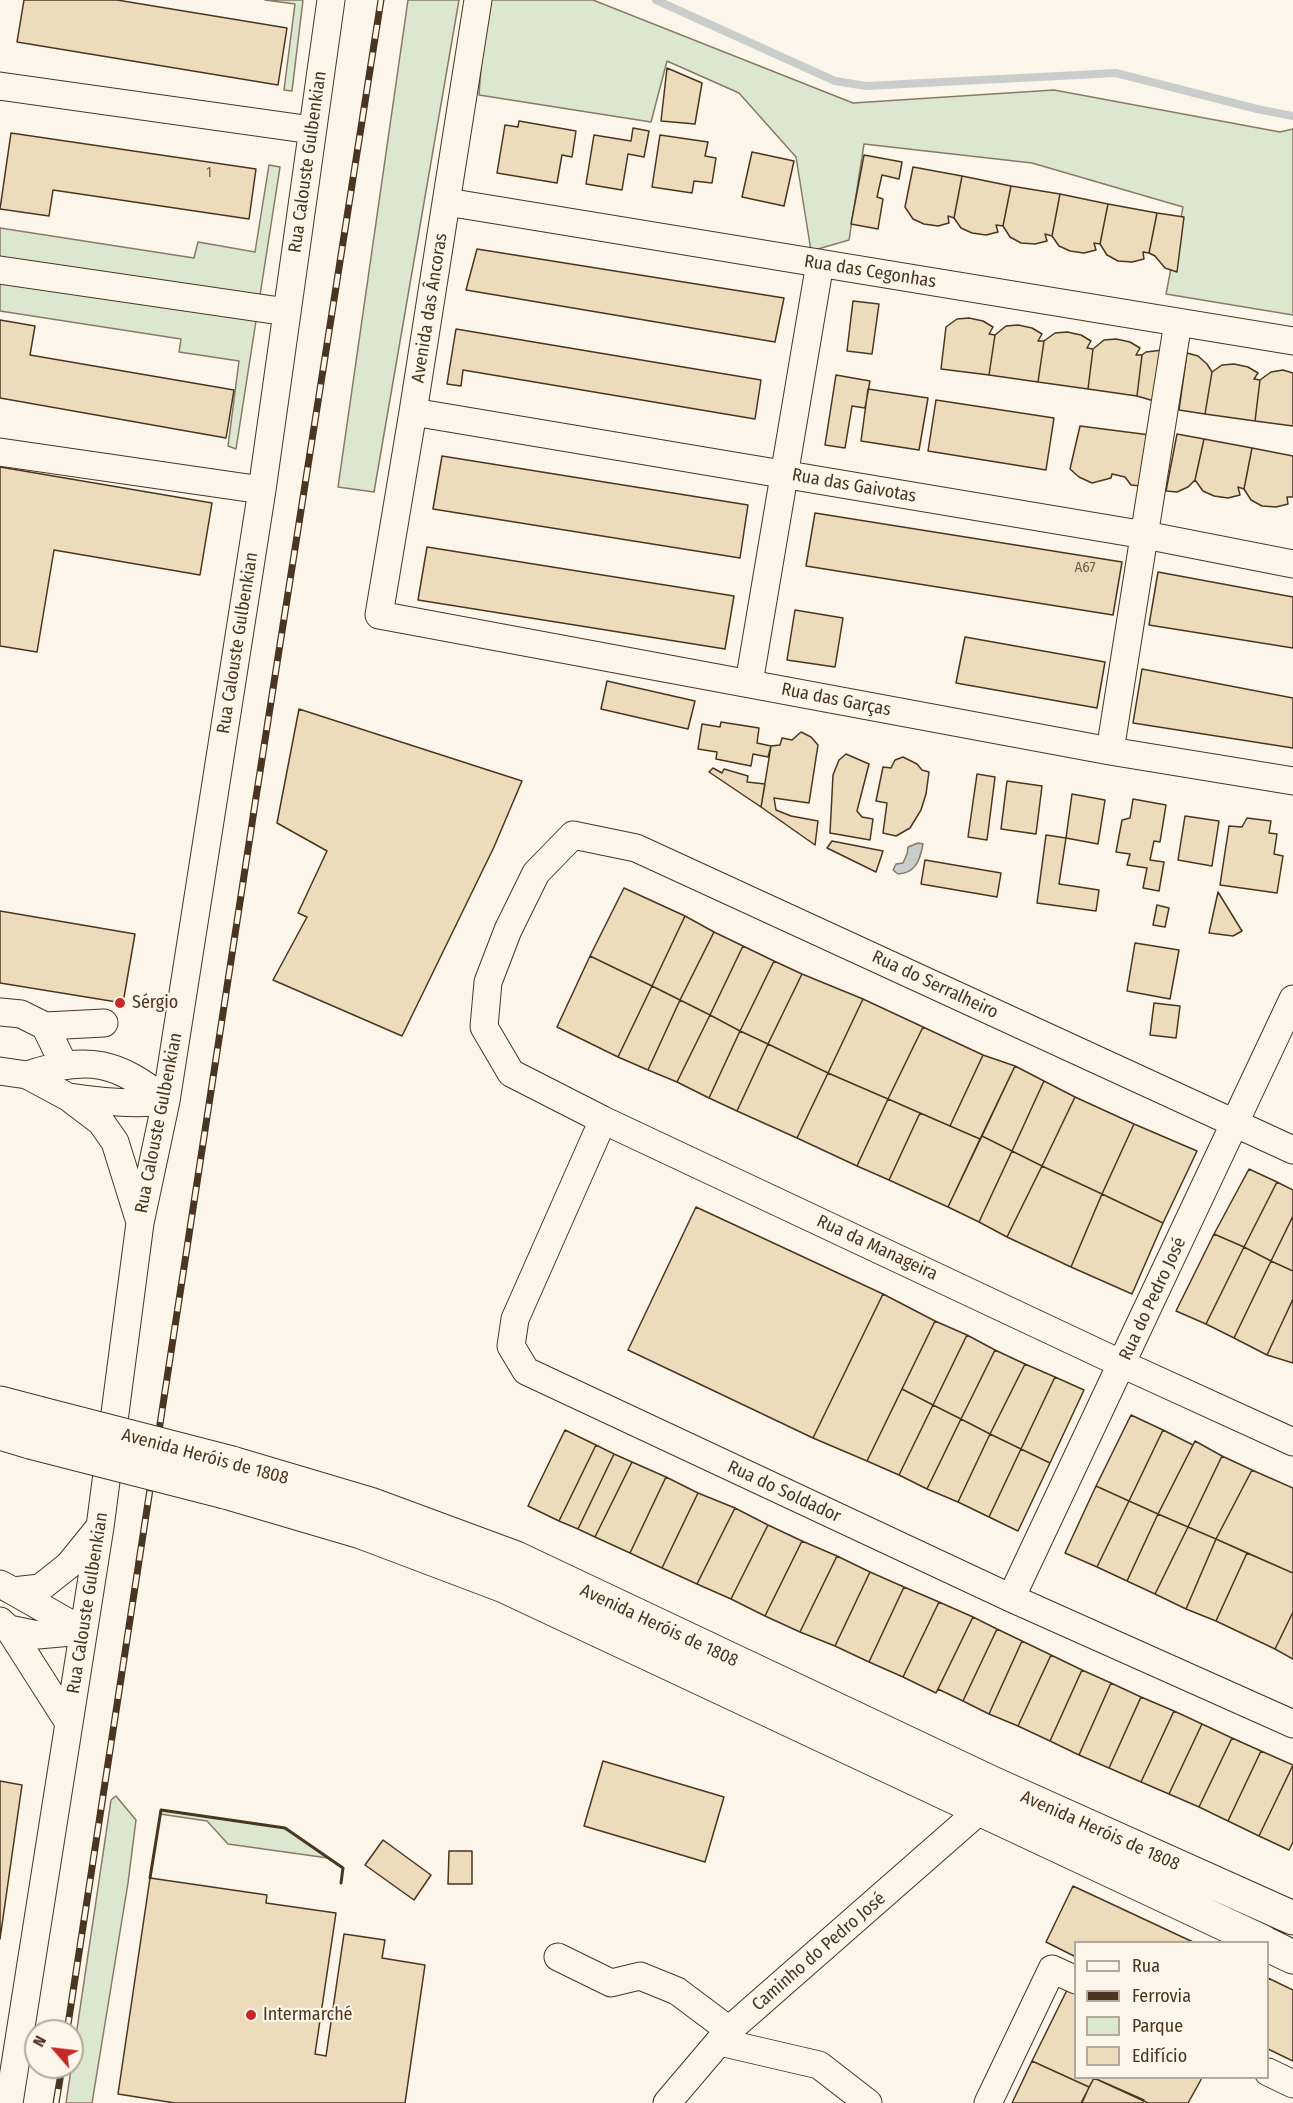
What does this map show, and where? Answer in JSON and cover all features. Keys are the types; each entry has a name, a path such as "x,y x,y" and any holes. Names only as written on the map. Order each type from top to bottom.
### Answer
{"main road":[{"name":"Avenida Heróis de 1808","path":"0,1403 23,1429 228,1477 370,1504 516,1558 992,1783 1293,1918"},
{"name":"Avenida Heróis de 1808","path":"228,1477 361,1532 504,1586 1261,1941"},
{"path":"1269,1945 1293,1957"}],"street":[{"name":"Rua Calouste Gulbenkian","path":"9,2103 100,1527 140,1223 166,1101 262,490 332,0"},
{"name":"Avenida das Âncoras","path":"379,615 478,0"},
{"path":"0,86 312,130"},
{"name":"Rua das Cegonhas","path":"447,202 1293,341"},
{"path":"748,683 820,263"},
{"path":"0,270 287,312"},
{"path":"1110,751 1178,322"},
{"name":"Rua das Gaivotas","path":"413,412 1145,535 1293,564"},
{"path":"0,452 262,490"},
{"name":"Rua das Garças","path":"379,615 1110,751 1293,781"},
{"name":"Rua da Manageira","path":"573,835 536,873 508,930 488,982 484,1027 511,1072 603,1120 1293,1442"},
{"name":"Rua do Serralheiro","path":"573,835 636,848 1293,1150"},
{"name":"Rua do Pedro José","path":"1011,1598 1293,999"},
{"path":"0,1012 21,1014 45,1026 104,1023"},
{"path":"45,1026 64,1065"},
{"path":"27,1075 64,1065 139,1065 164,1052 176,1036"},
{"path":"111,1066 142,1081 166,1101"},
{"path":"0,1071 27,1075 68,1097 101,1122 116,1142 140,1223"},
{"path":"68,1097 114,1104 166,1101"},
{"name":"Rua do Soldador","path":"603,1120 515,1319 511,1346 526,1371 1011,1598 1293,1724"},
{"path":"7,1587 40,1588 69,1564 100,1527"},
{"path":"7,1587 83,1631"},
{"path":"5,1625 38,1635 83,1631"},
{"path":"5,1625 69,1723"},
{"name":"Caminho do Pedro José","path":"667,2103 724,2036 980,1810"},
{"path":"558,1957 610,1983 640,1976 677,1991 724,2036 819,2065 868,2103"},
{"path":"988,2103 1052,1969 1074,1979"},
{"path":"1269,2072 1293,2084"}],"green space":[{"path":"265,0 303,0 292,91 284,90 295,4"},
{"path":"408,0 459,0 374,492 338,487"},
{"path":"486,0 593,0 853,103 1054,90 1280,132 1293,129 1293,315 1166,294 1183,207 1032,163 864,144 849,240 811,251 796,157 739,93 667,61 651,122 479,95"},
{"path":"269,165 280,167 236,449 228,446 239,361 179,352 181,339 0,311 0,228 194,258 198,242 255,252"},
{"path":"116,1796 136,1820 128,1883 92,2103 66,2103 70,2079 84,2079 84,2019 78,2019 111,1800"},
{"path":"161,1810 285,1828 328,1858 228,1844 207,1821 160,1814"}],"shaded area":[{"path":"918,843 923,844 916,865 909,871 898,874 893,870 896,864 903,863 908,847"}],"building":[{"path":"24,0 117,0 287,28 278,85 17,42"},
{"path":"667,68 702,83 695,124 661,121"},
{"path":"519,121 576,131 572,157 562,155 557,183 497,173 505,125 518,127"},
{"path":"633,128 649,131 644,157 628,154 622,190 586,184 594,135 631,141"},
{"path":"11,133 256,169 249,219 53,190 49,216 0,209"},
{"path":"660,135 708,142 705,156 716,158 712,183 694,181 692,193 652,187"},
{"path":"752,152 794,161 784,206 742,197"},
{"path":"864,155 902,162 899,179 882,175 877,197 883,199 878,229 851,224"},
{"path":"913,167 962,176 954,218 948,216 949,223 938,226 924,224 913,219 905,207"},
{"path":"962,176 1011,186 1003,226 996,225 998,232 986,235 972,233 961,228 954,218"},
{"path":"1011,186 1060,194 1052,236 1045,234 1047,241 1035,244 1021,243 1010,237 1003,226"},
{"path":"1060,194 1108,204 1100,244 1094,243 1096,250 1084,253 1070,251 1059,246 1052,236"},
{"path":"1108,204 1157,213 1149,253 1143,252 1144,259 1132,262 1118,261 1107,255 1100,244"},
{"path":"1157,213 1184,217 1177,272 1165,268 1155,256 1149,253"},
{"path":"477,249 784,298 775,342 466,290"},
{"path":"853,301 879,304 872,354 847,351"},
{"path":"969,318 983,321 993,327 989,334 995,335 989,375 941,369 946,327 957,319"},
{"path":"0,320 35,326 30,355 234,390 226,438 0,398"},
{"path":"1018,325 1032,328 1042,334 1038,341 1044,341 1038,382 989,375 995,335 1006,326"},
{"path":"456,329 761,380 755,419 463,370 461,386 447,384"},
{"path":"1067,332 1081,335 1091,341 1087,348 1093,349 1088,389 1038,382 1044,341 1055,333"},
{"path":"1116,339 1130,342 1140,348 1136,355 1142,355 1137,396 1088,389 1093,349 1104,340"},
{"path":"1163,350 1154,401 1137,396 1142,355 1146,352"},
{"path":"1187,353 1198,356 1212,372 1205,414 1179,410"},
{"path":"1234,364 1248,367 1258,373 1254,379 1260,380 1255,421 1205,414 1212,372 1222,365"},
{"path":"1283,370 1293,373 1293,426 1255,421 1260,380 1271,372"},
{"path":"836,375 870,381 865,408 852,406 845,448 825,445"},
{"path":"868,389 928,398 919,450 861,441"},
{"path":"936,400 1054,418 1046,470 928,451"},
{"path":"1080,426 1150,435 1141,486 1131,485 1125,477 1112,474 1111,478 1092,483 1079,477 1070,469"},
{"path":"1177,434 1204,439 1195,480 1188,487 1177,492 1166,491"},
{"path":"1204,439 1252,448 1244,489 1238,487 1240,495 1228,498 1214,496 1203,491 1195,480"},
{"path":"1252,448 1293,456 1293,497 1287,497 1288,504 1276,507 1262,506 1251,500 1244,489"},
{"path":"442,456 748,505 740,558 433,509"},
{"path":"0,467 212,503 200,575 54,550 37,652 0,646"},
{"path":"815,513 1122,562 1113,615 806,566"},
{"path":"427,547 734,596 725,649 418,600"},
{"path":"1158,572 1293,597 1293,648 1149,625"},
{"path":"795,610 843,618 835,667 787,660"},
{"path":"965,637 1105,662 1097,708 956,683"},
{"path":"1142,669 1293,698 1293,748 1133,723"},
{"path":"607,681 695,701 688,729 601,709"},
{"path":"299,709 522,781 494,847 402,1036 273,980 307,917 298,913 327,851 277,823"},
{"path":"721,722 759,728 757,743 771,746 768,757 753,754 751,766 716,759 717,752 698,749 702,724 720,727"},
{"path":"801,732 811,737 818,745 809,803 774,798 776,810 791,816 818,821 815,845 761,807 771,746 780,745 782,738 792,740"},
{"path":"846,754 869,764 857,811 862,817 873,819 870,840 830,833 833,775 839,760"},
{"path":"903,757 929,772 921,810 910,828 896,836 883,833 887,803 876,801 883,767 891,768 895,760"},
{"path":"713,768 722,773 724,769 748,776 747,782 765,784 761,807 709,772"},
{"path":"977,774 995,777 987,840 968,837"},
{"path":"1007,781 1042,786 1036,834 1001,829"},
{"path":"1072,794 1105,800 1098,844 1066,838"},
{"path":"1133,799 1166,805 1160,842 1154,841 1150,860 1164,862 1159,891 1143,888 1147,868 1127,865 1130,854 1116,852 1122,820 1130,818"},
{"path":"1185,816 1219,821 1212,866 1178,860"},
{"path":"1247,818 1271,821 1269,833 1277,834 1274,854 1283,856 1277,893 1220,885 1229,826 1242,827"},
{"path":"1046,835 1066,838 1059,884 1099,890 1096,911 1037,903"},
{"path":"832,841 883,851 876,872 827,848"},
{"path":"925,860 1001,873 997,897 921,884"},
{"path":"624,888 685,916 652,986 590,956"},
{"path":"1218,892 1242,931 1233,936 1209,933"},
{"path":"1157,905 1169,908 1165,927 1153,925"},
{"path":"0,911 135,934 123,1003 0,983"},
{"path":"685,916 714,932 680,1000 652,986"},
{"path":"714,932 743,946 710,1015 680,1000"},
{"path":"1135,943 1179,950 1170,999 1127,991"},
{"path":"743,946 774,961 740,1031 710,1015"},
{"path":"590,956 652,986 618,1057 557,1027"},
{"path":"774,961 802,974 768,1044 740,1031"},
{"path":"802,974 863,999 828,1073 768,1044"},
{"path":"652,986 680,1000 648,1070 618,1057"},
{"path":"863,999 923,1027 888,1099 828,1073"},
{"path":"680,1000 710,1015 677,1082 648,1070"},
{"path":"1154,1003 1180,1006 1176,1038 1150,1035"},
{"path":"710,1015 740,1031 709,1098 677,1082"},
{"path":"923,1027 983,1055 950,1126 888,1099"},
{"path":"740,1031 768,1044 737,1111 709,1098"},
{"path":"768,1044 828,1073 797,1138 737,1111"},
{"path":"983,1055 1015,1066 980,1139 950,1126"},
{"path":"1015,1066 1044,1081 1012,1151 982,1136"},
{"path":"828,1073 888,1099 857,1166 797,1138"},
{"path":"1044,1081 1075,1097 1042,1166 1012,1151"},
{"path":"1075,1097 1134,1124 1102,1194 1042,1166"},
{"path":"888,1099 920,1113 889,1180 857,1166"},
{"path":"920,1113 980,1139 948,1207 889,1180"},
{"path":"1134,1124 1197,1151 1163,1223 1102,1194"},
{"path":"982,1136 1012,1151 979,1222 948,1207"},
{"path":"1012,1151 1042,1166 1007,1237 979,1222"},
{"path":"1042,1166 1102,1194 1071,1267 1007,1237"},
{"path":"1249,1169 1277,1182 1244,1247 1214,1234"},
{"path":"1277,1182 1293,1190 1293,1216 1271,1261 1244,1247"},
{"path":"1102,1194 1163,1223 1132,1294 1071,1267"},
{"path":"696,1207 883,1294 813,1438 628,1350"},
{"path":"1293,1216 1293,1271 1271,1261"},
{"path":"1214,1234 1244,1247 1206,1324 1176,1311"},
{"path":"1244,1247 1271,1261 1234,1338 1206,1324"},
{"path":"1271,1261 1293,1271 1293,1299 1267,1355 1234,1338"},
{"path":"883,1294 935,1321 867,1461 813,1438"},
{"path":"1293,1299 1293,1363 1267,1355"},
{"path":"935,1321 967,1335 933,1405 902,1389"},
{"path":"967,1335 995,1350 961,1419 933,1405"},
{"path":"995,1350 1025,1364 990,1434 961,1419"},
{"path":"1025,1364 1055,1377 1021,1449 990,1434"},
{"path":"1055,1377 1084,1390 1050,1463 1021,1449"},
{"path":"902,1389 933,1405 899,1475 867,1461"},
{"path":"933,1405 961,1419 927,1489 899,1475"},
{"path":"1131,1415 1163,1430 1129,1501 1096,1486"},
{"path":"961,1419 990,1434 958,1502 927,1489"},
{"path":"565,1430 596,1445 559,1521 528,1506"},
{"path":"1163,1430 1193,1445 1158,1514 1129,1501"},
{"path":"990,1434 1021,1449 989,1517 958,1502"},
{"path":"1195,1441 1222,1456 1188,1527 1158,1514"},
{"path":"596,1445 614,1454 578,1529 559,1521"},
{"path":"1021,1449 1050,1463 1018,1531 989,1517"},
{"path":"614,1454 632,1462 595,1537 578,1529"},
{"path":"1222,1456 1252,1470 1216,1539 1188,1527"},
{"path":"632,1462 666,1477 630,1553 595,1537"},
{"path":"1252,1470 1293,1488 1293,1573 1216,1539"},
{"path":"666,1477 698,1493 662,1568 630,1553"},
{"path":"1096,1486 1129,1501 1097,1567 1065,1553"},
{"path":"698,1493 735,1508 697,1584 662,1568"},
{"path":"1129,1501 1158,1514 1127,1581 1097,1567"},
{"path":"735,1508 768,1525 731,1599 697,1584"},
{"path":"1158,1514 1188,1527 1155,1594 1127,1581"},
{"path":"768,1525 802,1541 765,1616 731,1599"},
{"path":"1188,1527 1216,1539 1186,1609 1155,1594"},
{"path":"1216,1539 1247,1553 1216,1621 1186,1609"},
{"path":"802,1541 837,1556 800,1632 765,1616"},
{"path":"1247,1553 1293,1573 1293,1612 1275,1649 1216,1621"},
{"path":"837,1556 870,1572 835,1646 800,1632"},
{"path":"870,1572 904,1587 869,1662 835,1646"},
{"path":"904,1587 939,1602 903,1677 869,1662"},
{"path":"939,1602 973,1617 936,1693 903,1677"},
{"path":"1293,1612 1293,1659 1275,1649"},
{"path":"973,1617 997,1629 963,1701 938,1689"},
{"path":"997,1629 1022,1641 989,1714 963,1701"},
{"path":"1022,1641 1051,1655 1018,1726 989,1714"},
{"path":"1051,1655 1082,1670 1050,1741 1018,1726"},
{"path":"1082,1670 1111,1683 1079,1755 1050,1741"},
{"path":"1111,1683 1141,1697 1109,1768 1079,1755"},
{"path":"1141,1697 1174,1711 1141,1782 1109,1768"},
{"path":"1174,1711 1202,1724 1169,1794 1141,1782"},
{"path":"1202,1724 1232,1738 1199,1807 1169,1794"},
{"path":"1232,1738 1261,1751 1228,1821 1199,1807"},
{"path":"1261,1751 1293,1765 1259,1836 1228,1821"},
{"path":"603,1761 724,1797 705,1862 584,1826"},
{"path":"1293,1765 1293,1842 1289,1850 1259,1836"},
{"path":"0,1781 22,1785 0,1939"},
{"path":"383,1840 431,1875 414,1900 365,1865"},
{"path":"449,1851 472,1851 472,1884 448,1884"},
{"path":"150,1878 267,1895 266,1903 336,1913 315,2054 326,2056 344,1934 385,1940 382,1958 425,1965 405,2103 175,2103 118,2094"},
{"path":"1073,1886 1191,1941 1074,1941 1074,1956 1046,1942"},
{"path":"1269,1978 1293,1990 1293,2061 1269,2049"},
{"path":"1069,1986 1074,1988 1074,2079 1093,2079 1089,2087 1032,2061"},
{"path":"1032,2061 1089,2087 1082,2103 1012,2103"},
{"path":"1093,2079 1144,2100 1143,2103 1081,2103"},
{"path":"1096,2079 1201,2079 1188,2103 1148,2103"}],"waterway":[{"path":"656,0 835,81 866,86 1116,73 1293,116"}],"railway":[{"path":"69,2019 381,0"},
{"path":"56,2103 60,2079"}],"wall":[{"path":"150,1878 161,1810 285,1828 343,1868 341,1883"}],"place":[{"name":"Sérgio","path":"120,1003"},
{"name":"Intermarché","path":"251,2015"}]}
